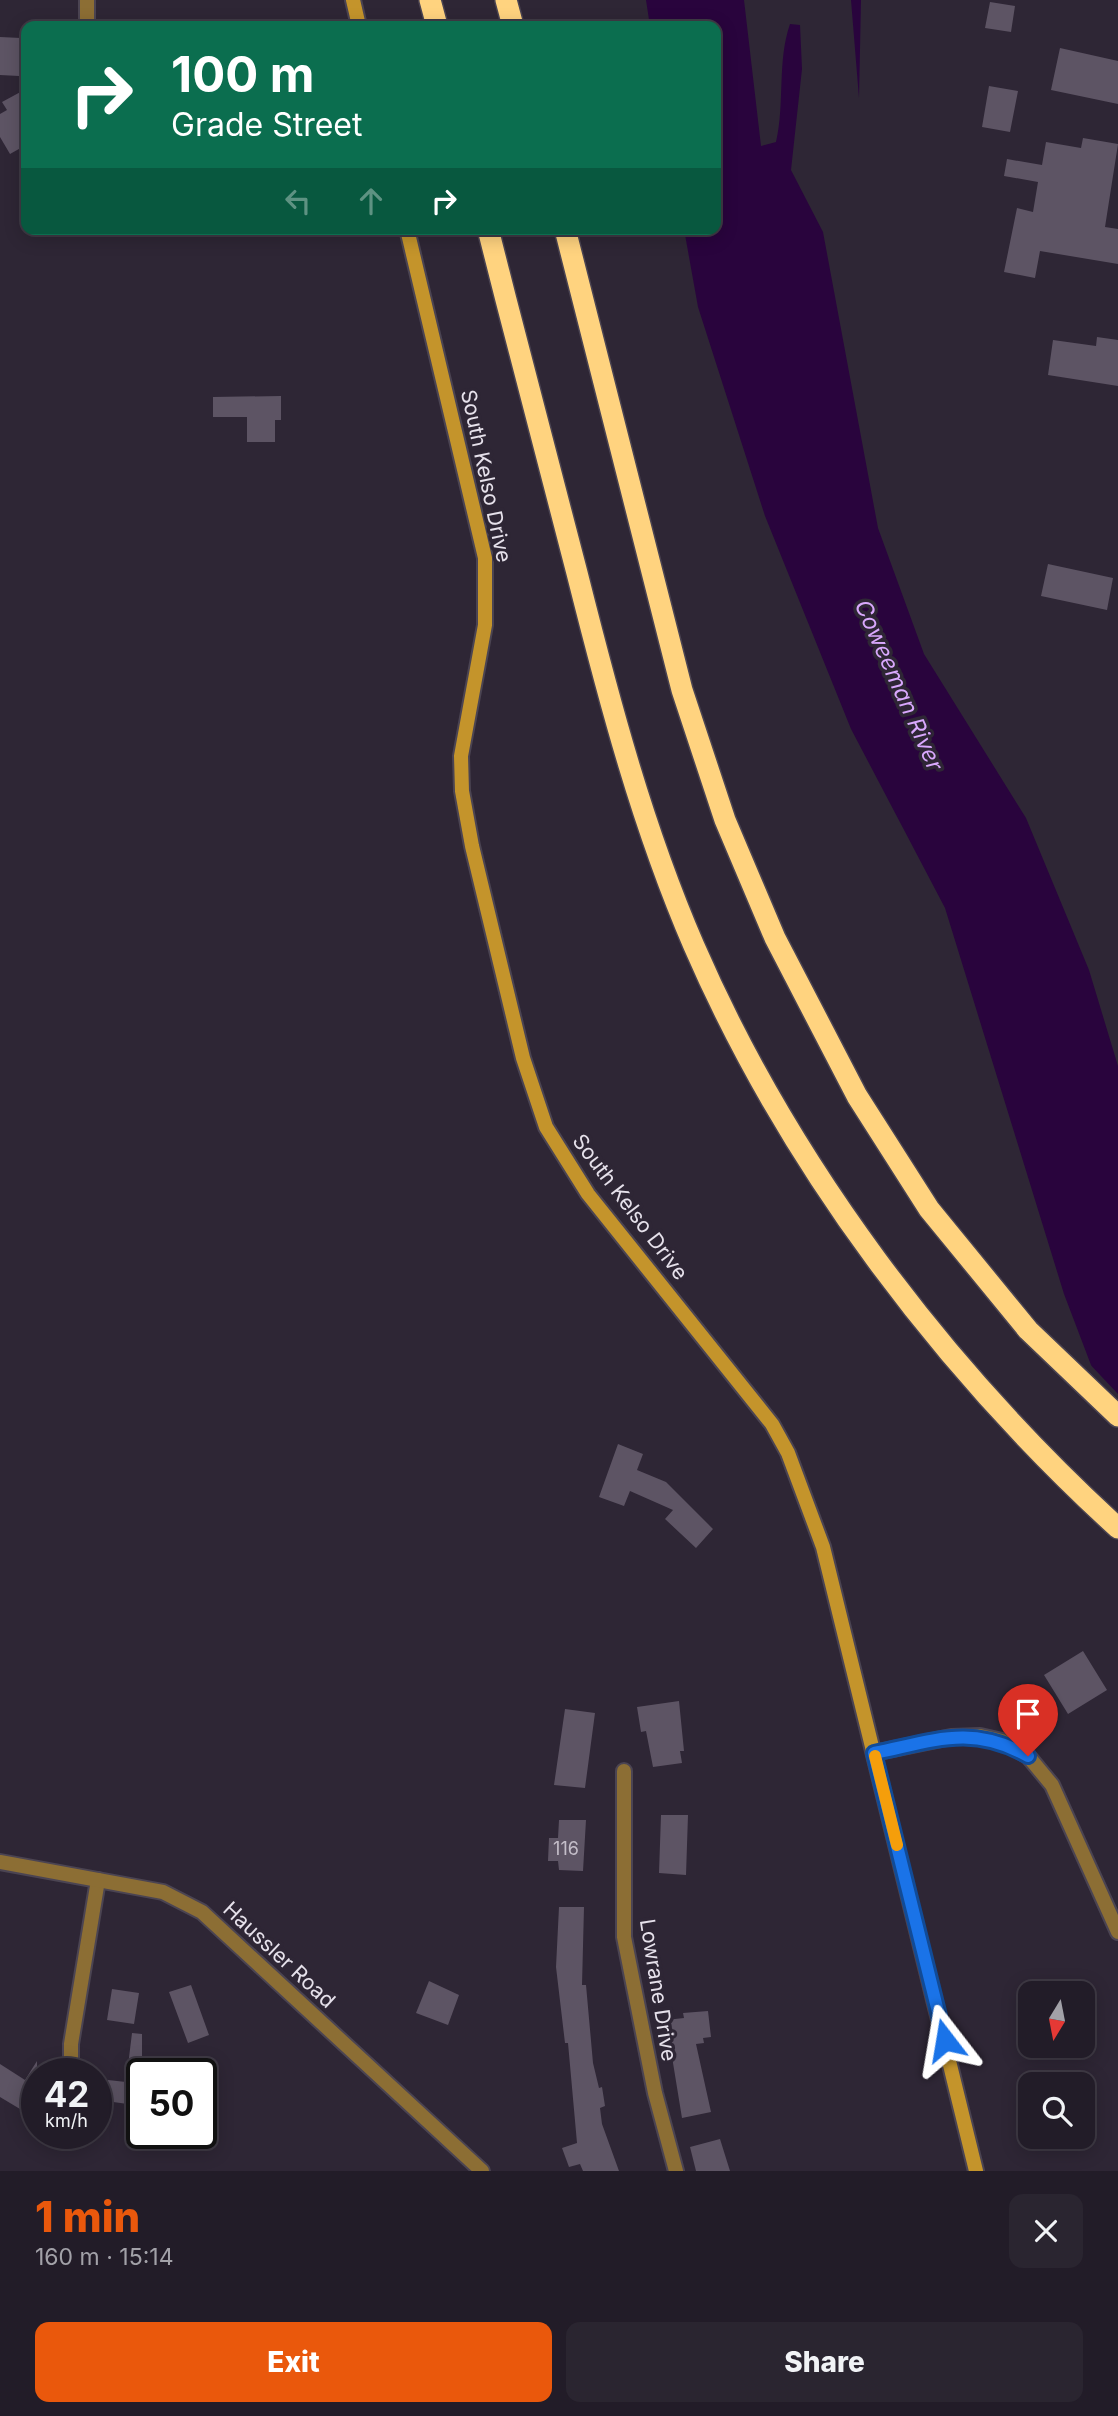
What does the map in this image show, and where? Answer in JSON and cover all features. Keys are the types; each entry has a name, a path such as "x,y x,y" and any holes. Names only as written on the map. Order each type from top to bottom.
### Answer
{"highway":[{"path":"430,0 435,21"},
{"path":"506,0 512,21"},
{"path":"490,235 616,726 666,875 706,971 763,1081 862,1240 917,1315 1005,1418 1118,1528"},
{"path":"567,235 682,690 725,820 800,990 857,1097 929,1209 1028,1330 1118,1416"}],"main road":[{"path":"353,0 358,21"},
{"name":"South Kelso Drive","path":"408,235 485,558 485,625 461,757 462,792 472,846 523,1058 546,1127 588,1194 772,1424 788,1453 823,1547 976,2171"}],"street":[{"path":"87,0 87,21"},
{"path":"874,1753 951,1737 980,1737 1002,1741 1028,1756 1052,1785 1118,1932"},
{"name":"Lowrane Drive","path":"624,1772 624,1937 655,2093 676,2171"},
{"name":"Haussler Road","path":"0,1862 163,1892 202,1912 482,2171"},
{"path":"71,2058 71,2043 98,1880"}],"water":[{"name":"Coweeman River","path":"646,0 744,0 761,146 776,142 786,38 790,24 800,25 802,69 791,170 823,232 878,528 924,654 1026,818 1089,970 1118,1066 1118,1436 1064,1294 945,908 851,729 765,516 698,307 685,235 721,235 721,21 649,21"},
{"path":"851,0 861,0 859,98"}],"pier":[{"path":"1084,1358 1118,1394 1118,1439 1115,1437"}],"building":[{"path":"990,2 1015,6 1011,32 985,28"},
{"path":"0,37 21,38 19,76 0,75"},
{"path":"1060,48 1118,61 1118,104 1051,90"},
{"path":"989,86 1018,91 1010,132 982,127"},
{"path":"21,92 21,148 10,154 0,137 0,114 7,110 2,102"},
{"path":"1083,138 1118,144 1105,227 1118,229 1118,264 1040,251 1035,278 1004,272 1017,208 1033,212 1038,182 1004,176 1007,159 1042,165 1046,142 1081,148"},
{"path":"1097,337 1118,340 1118,386 1048,375 1053,340 1096,346"},
{"path":"281,396 281,420 275,420 275,442 247,442 247,417 213,417 213,397"},
{"path":"1048,564 1113,578 1107,610 1041,596"},
{"path":"618,1444 643,1454 637,1470 666,1482 713,1529 696,1548 665,1519 673,1510 630,1491 624,1506 599,1497"},
{"path":"1083,1651 1107,1690 1068,1714 1044,1675"},
{"path":"679,1701 684,1751 680,1751 682,1763 653,1767 646,1731 641,1732 637,1707"},
{"path":"565,1709 595,1713 585,1788 554,1785"},
{"path":"661,1815 688,1815 686,1875 659,1873"},
{"path":"559,1820 586,1820 583,1871 559,1870 558,1861 548,1861 549,1838 558,1838"},
{"path":"559,1907 584,1907 582,1985 586,1985 593,2063 599,2088 602,2087 605,2106 600,2108 602,2124 619,2171 583,2171 580,2164 569,2167 562,2148 577,2143 568,2043 565,2043 556,1967"},
{"path":"429,1981 459,1995 448,2025 416,2013"},
{"path":"191,1985 209,2035 188,2043 169,1992"},
{"path":"112,1989 139,1993 134,2024 107,2020"},
{"path":"708,2011 711,2037 703,2038 704,2043 696,2044 711,2112 682,2118 666,2020 684,2018 683,2013"},
{"path":"132,2033 142,2034 142,2056 157,2058 129,2058"},
{"path":"0,2064 21,2077 21,2110 0,2097"},
{"path":"112,2080 126,2082 126,2104 112,2102"},
{"path":"720,2139 730,2171 696,2171 690,2147"}],"slow traffic":[{"path":"875,1756 897,1845"}],"route":[{"path":"945,2040 874,1753 951,1737 980,1737 1002,1741 1028,1756"}]}
